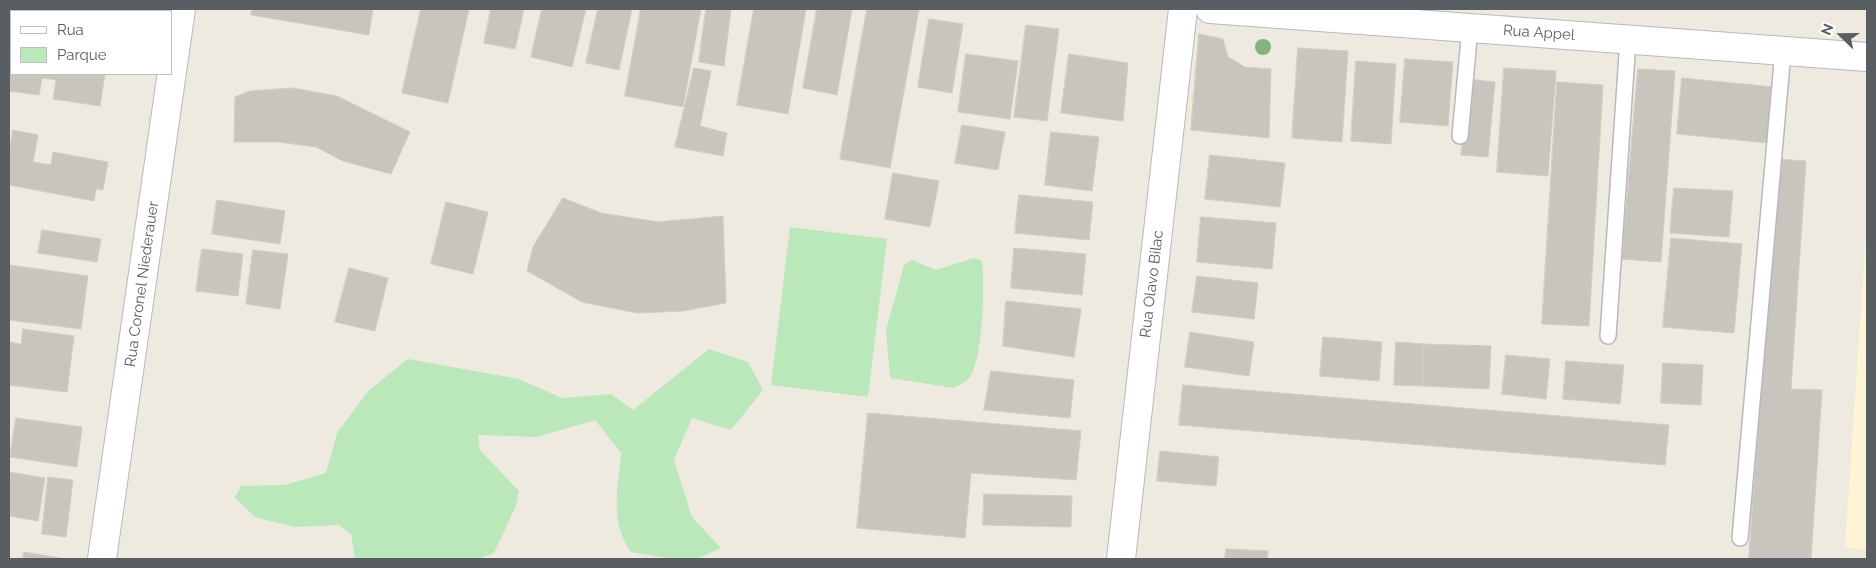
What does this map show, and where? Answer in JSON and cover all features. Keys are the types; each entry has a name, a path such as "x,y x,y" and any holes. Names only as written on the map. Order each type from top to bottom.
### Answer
{"street":[{"name":"Rua Coronel Niederauer","path":"102,559 182,9"},
{"name":"Rua Olavo Bilac","path":"1120,559 1184,9"},
{"name":"Rua Appel","path":"1210,9 1867,57"}],"lane":[{"path":"1460,136 1470,28"},
{"path":"1608,336 1628,40"},
{"path":"1740,538 1783,51"}],"shaded area":[{"path":"1867,221 1867,549 1845,548"}],"green space":[{"path":"790,227 887,239 868,397 771,385"},
{"path":"974,258 982,261 983,303 978,354 970,377 954,388 890,378 886,330 904,265 912,260 936,270"},
{"path":"709,349 748,362 763,390 731,430 692,418 674,460 692,517 721,548 697,559 673,559 631,552 624,540 617,516 617,492 621,453 595,420 537,437 478,435 480,450 519,491 516,506 494,553 478,559 355,559 351,534 339,525 295,527 255,517 235,498 241,486 285,485 326,473 337,433 369,390 408,359 519,379 562,398 611,394 633,410"}],"building":[{"path":"252,9 373,9 369,35 251,15"},
{"path":"421,9 469,9 448,103 402,93"},
{"path":"491,9 524,9 515,49 484,43"},
{"path":"542,9 586,9 572,67 531,57"},
{"path":"598,9 632,9 619,70 586,63"},
{"path":"641,9 701,9 683,107 625,96"},
{"path":"706,9 731,9 724,66 699,62"},
{"path":"754,9 806,9 788,114 737,105"},
{"path":"817,9 852,10 837,95 803,88"},
{"path":"867,9 919,9 890,168 840,159"},
{"path":"929,19 963,24 952,93 918,87"},
{"path":"1026,25 1059,29 1047,121 1014,117"},
{"path":"1199,34 1223,39 1228,57 1245,67 1271,69 1269,138 1191,130"},
{"path":"9,40 10,75 105,75 100,106 53,99 56,80 42,78 39,95 9,91"},
{"path":"1298,48 1348,51 1342,142 1292,138"},
{"path":"966,54 1018,61 1010,119 958,112"},
{"path":"1069,54 1128,63 1123,121 1061,113"},
{"path":"1405,59 1453,62 1448,126 1400,122"},
{"path":"1356,61 1396,64 1391,144 1351,141"},
{"path":"694,68 711,71 700,126 727,133 723,156 675,147"},
{"path":"1504,68 1556,71 1548,176 1497,172"},
{"path":"1638,69 1675,71 1661,262 1622,259"},
{"path":"1682,78 1774,87 1769,143 1677,134"},
{"path":"1468,79 1495,82 1488,157 1461,155"},
{"path":"1557,82 1603,85 1589,326 1542,324"},
{"path":"293,88 337,96 410,132 391,174 343,161 316,147 279,142 234,142 235,97 250,91"},
{"path":"962,125 1005,132 998,170 955,163"},
{"path":"13,130 38,135 33,162 51,165 53,152 108,162 103,190 96,189 94,201 9,185 9,154"},
{"path":"1051,132 1099,137 1092,191 1045,185"},
{"path":"1210,155 1285,163 1280,207 1205,199"},
{"path":"1776,159 1806,161 1791,389 1822,390 1811,559 1749,559"},
{"path":"893,173 939,181 930,227 885,219"},
{"path":"1674,188 1733,191 1729,237 1670,233"},
{"path":"1019,195 1093,202 1089,240 1015,233"},
{"path":"563,198 601,213 658,222 723,216 726,303 683,311 637,313 582,302 527,271 533,247"},
{"path":"217,200 285,211 280,244 212,234"},
{"path":"446,202 488,212 473,274 431,264"},
{"path":"1201,217 1276,223 1272,269 1197,262"},
{"path":"42,230 101,239 97,262 38,253"},
{"path":"1671,238 1742,244 1734,333 1663,327"},
{"path":"1014,248 1086,254 1082,295 1011,288"},
{"path":"202,249 243,254 238,296 196,291"},
{"path":"253,250 288,254 280,309 246,304"},
{"path":"9,265 88,276 81,329 9,320"},
{"path":"349,268 388,278 375,331 335,322"},
{"path":"1197,276 1258,283 1254,319 1192,312"},
{"path":"1006,301 1081,309 1074,357 1003,346"},
{"path":"23,329 74,336 67,392 9,385 9,342 21,344"},
{"path":"1190,332 1254,342 1249,376 1185,367"},
{"path":"1323,337 1382,342 1379,381 1320,376"},
{"path":"1396,342 1424,344 1423,386 1394,385"},
{"path":"1424,344 1491,346 1489,389 1423,386"},
{"path":"1506,355 1550,359 1546,399 1502,394"},
{"path":"1566,361 1624,365 1620,404 1563,399"},
{"path":"1663,363 1703,365 1701,405 1661,403"},
{"path":"991,371 1074,380 1070,418 984,410"},
{"path":"1183,385 1669,425 1665,465 1179,425"},
{"path":"868,413 1081,431 1076,480 971,473 965,538 857,528"},
{"path":"16,418 82,427 77,467 10,457"},
{"path":"1160,451 1219,457 1216,486 1157,481"},
{"path":"9,472 45,478 38,521 9,516"},
{"path":"48,477 73,480 66,537 42,534"},
{"path":"984,494 1072,496 1071,527 983,525"},
{"path":"1226,549 1268,551 1267,559 1225,559"},
{"path":"24,552 66,559 23,559"}]}
